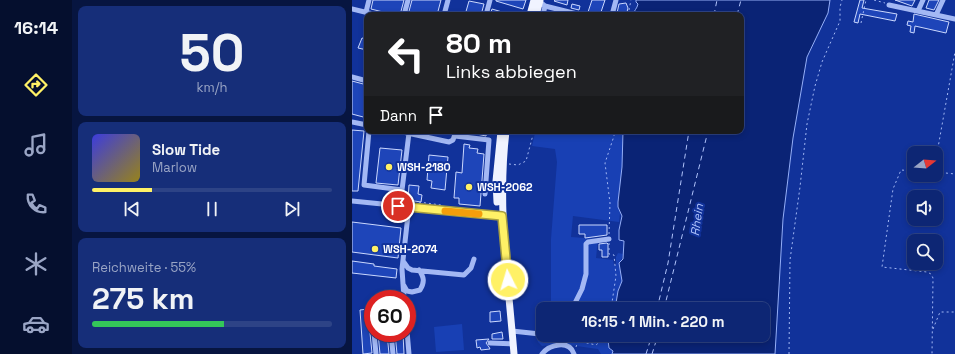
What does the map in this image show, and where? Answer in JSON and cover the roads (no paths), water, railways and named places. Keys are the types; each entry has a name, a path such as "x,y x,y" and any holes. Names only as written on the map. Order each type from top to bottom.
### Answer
{"main road":[{"path":"532,12 540,2"},
{"path":"537,12 540,2"},
{"path":"501,134 496,181 512,331 510,354"},
{"path":"506,134 502,163 500,216 511,344 514,354"}],"street":[{"path":"352,9 366,12 369,0"},
{"path":"405,12 408,0"},
{"path":"445,12 448,0"},
{"path":"487,12 490,0"},
{"path":"613,12 616,0"},
{"path":"918,11 923,0"},
{"path":"936,15 943,0"},
{"path":"540,2 568,12"},
{"path":"540,2 542,12"},
{"path":"889,5 955,19"},
{"path":"352,77 364,80"},
{"path":"352,122 364,124"},
{"path":"369,134 364,185 402,190 409,134"},
{"path":"420,134 449,142 453,140 456,134 489,140 484,194"},
{"path":"352,201 500,216"},
{"path":"403,290 403,261 408,216 409,211 412,208"},
{"path":"575,302 586,274 586,244 588,242 609,239"},
{"path":"403,261 408,268 464,275 471,268 474,260"},
{"path":"402,282 407,291 412,292 420,290 424,281 419,270"},
{"path":"512,331 516,330 536,333"},
{"path":"375,342 376,354"},
{"path":"392,342 393,354"},
{"path":"408,342 409,354"},
{"path":"490,343 511,344"},
{"path":"542,354 547,348 559,345 568,346 572,349 574,354"}],"water":[{"name":"Rhein","path":"636,0 830,0 828,13 807,57 793,138 783,219 775,354 612,354 613,351 609,348 608,342 770,342 770,302 616,302 622,281 619,263 623,259 624,241 619,240 619,230 622,216 618,207 622,167 623,134 744,134 744,12 634,12 638,4"}],"place":[{"name":"WSH-2180","path":"389,167"},
{"name":"WSH-2062","path":"469,187"},
{"name":"WSH-2074","path":"375,249"}]}
